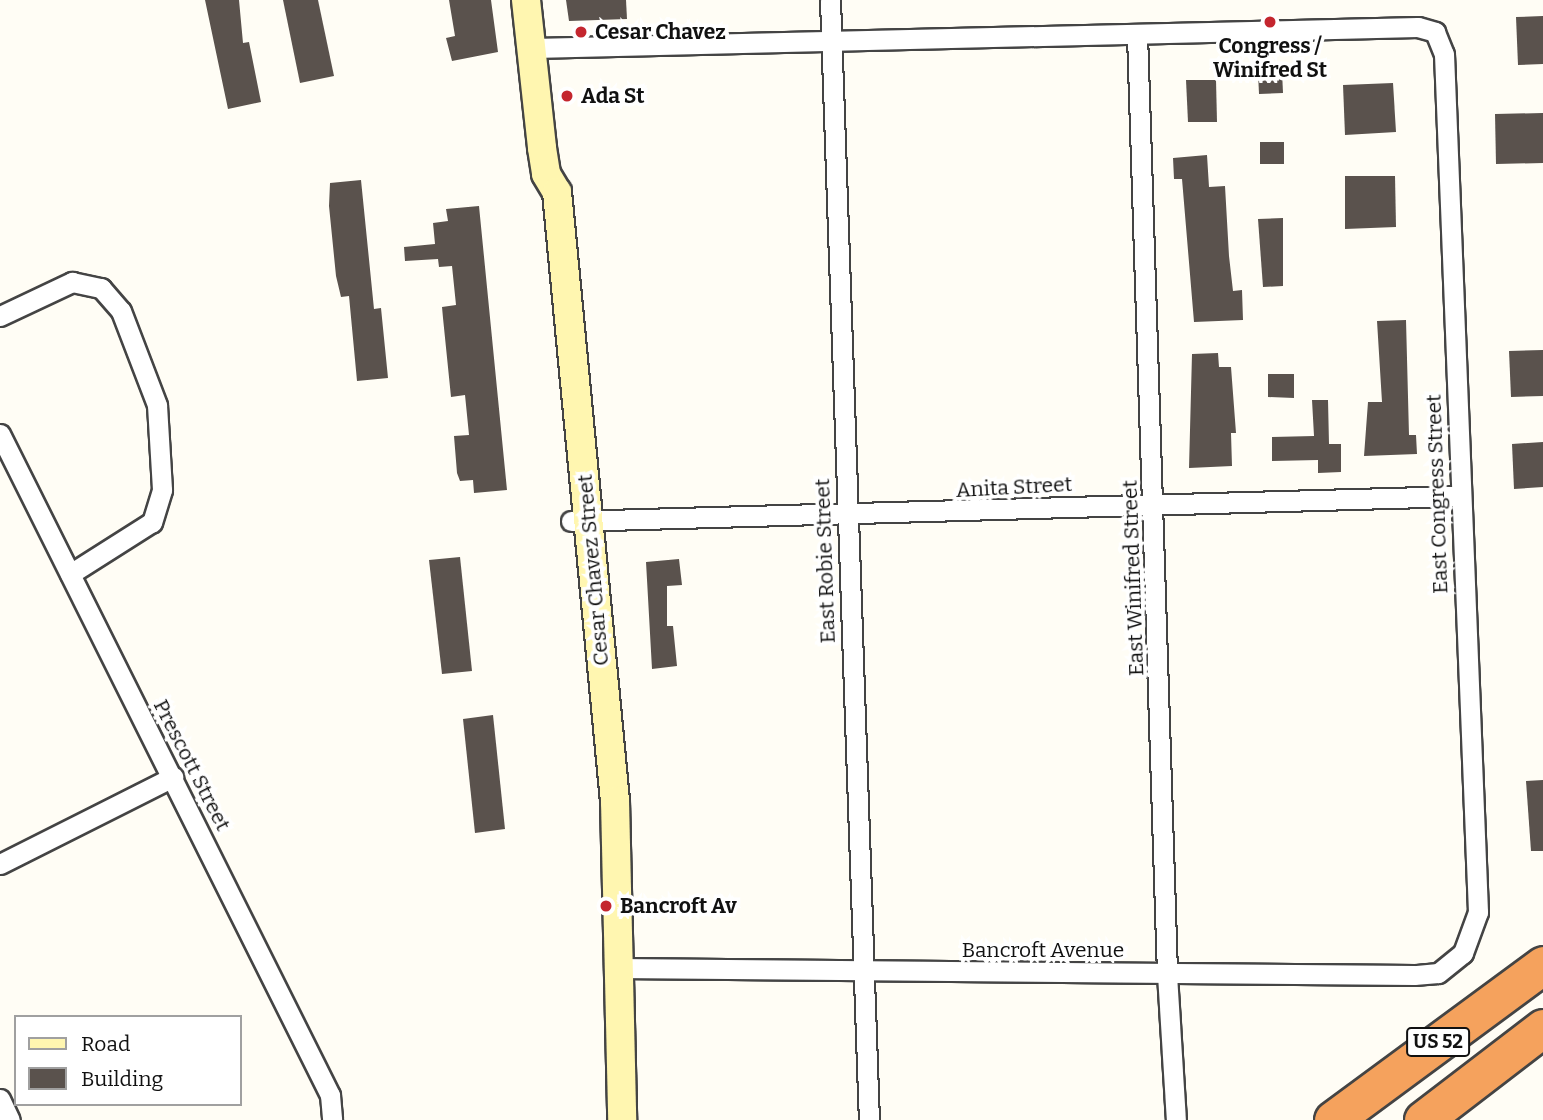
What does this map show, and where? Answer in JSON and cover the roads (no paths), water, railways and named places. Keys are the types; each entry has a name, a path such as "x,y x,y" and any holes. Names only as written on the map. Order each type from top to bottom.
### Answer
{"highway":[{"name":"US 52","path":"1334,1120 1543,965"},
{"name":"US 52","path":"1423,1120 1543,1028"},
{"path":"1429,1120 1484,1073"}],"main road":[{"name":"Cesar Chavez Street","path":"526,0 547,174 557,192 580,521 615,801 622,937 616,968 622,1120"}],"street":[{"name":"East Robie Street","path":"830,0 869,1120"},
{"name":"East Congress Street","path":"1137,34 1418,27 1435,32 1444,54 1478,912 1463,953"},
{"path":"533,48 1137,34"},
{"name":"East Winifred Street","path":"1137,34 1167,974 1176,1120"},
{"path":"0,316 72,282 102,288 121,311 157,405 162,490 152,522 70,574"},
{"name":"Prescott Street","path":"0,434 330,1095 332,1120"},
{"name":"Anita Street","path":"580,521 846,516 1154,501 1460,496"},
{"path":"0,864 173,776"},
{"name":"Bancroft Avenue","path":"616,968 1414,975 1438,973 1463,953"},
{"path":"0,1099 10,1120"}],"place":[{"name":"Congress / Winifred St","path":"1270,22"},
{"name":"Cesar Chavez","path":"581,32"},
{"name":"Ada St","path":"567,96"},
{"name":"Bancroft Av","path":"606,906"}]}
